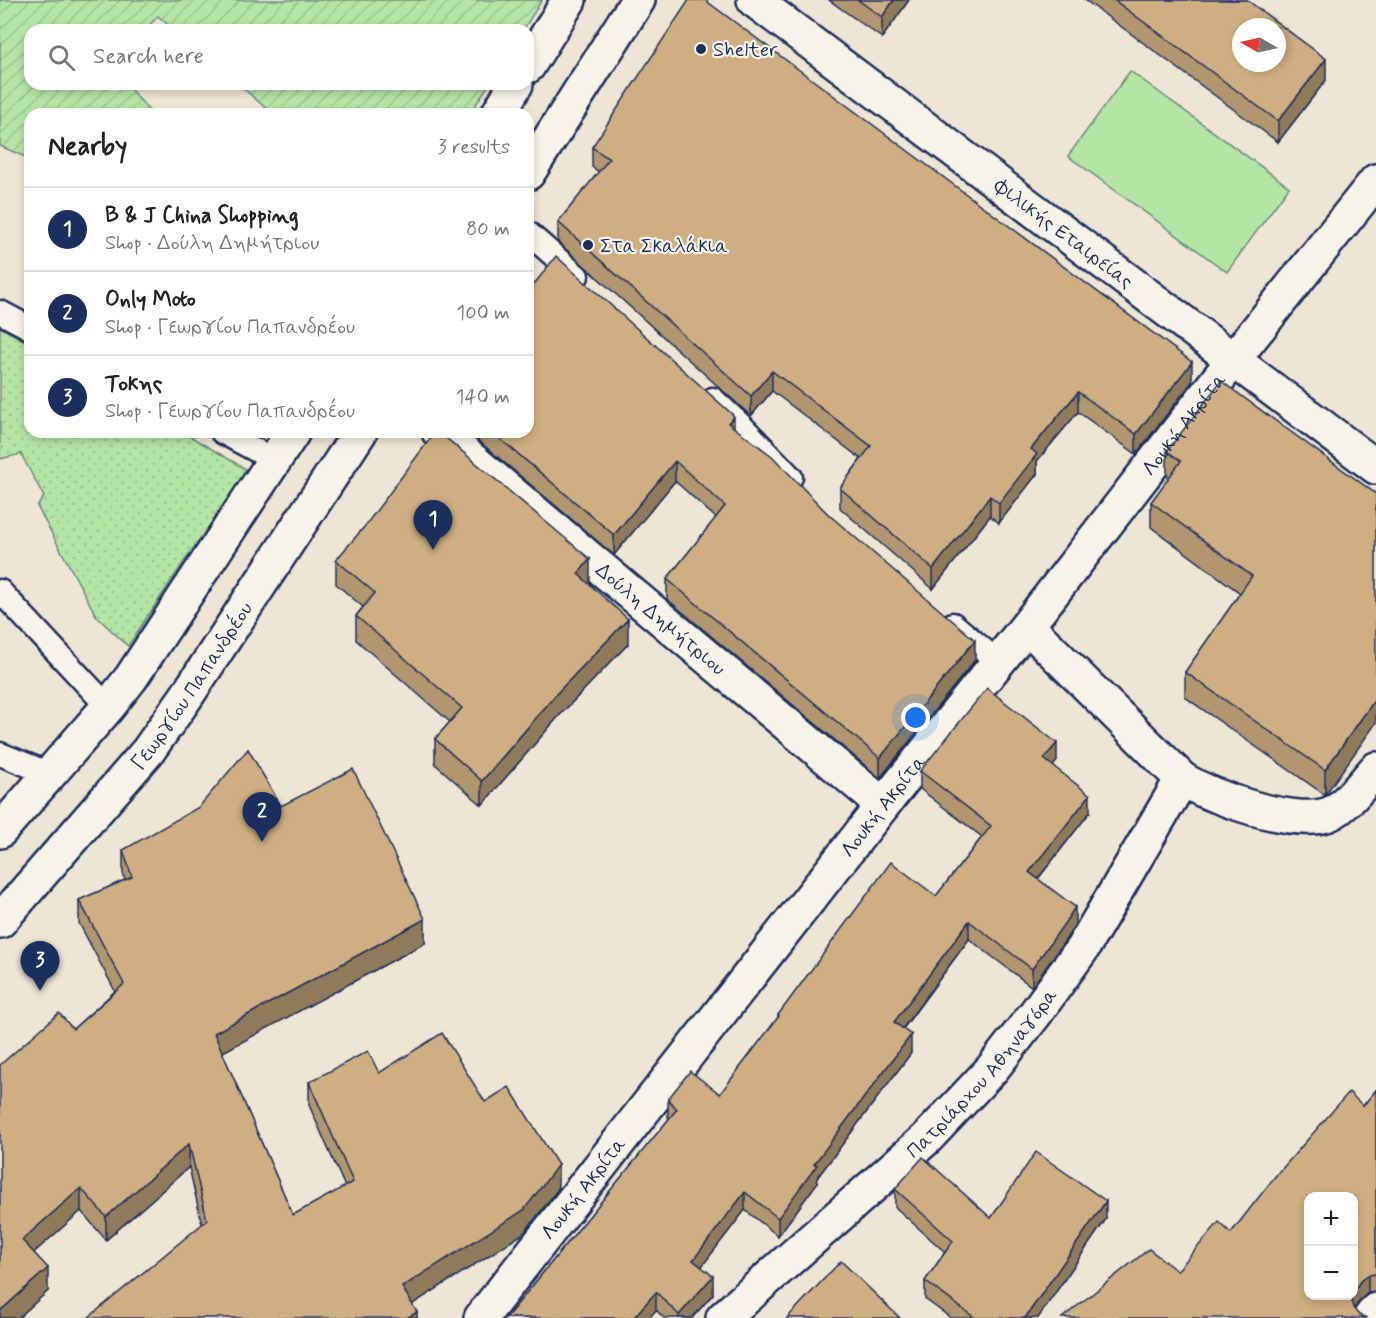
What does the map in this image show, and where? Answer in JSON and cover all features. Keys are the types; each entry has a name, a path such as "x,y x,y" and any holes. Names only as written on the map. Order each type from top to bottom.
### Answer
{"street":[{"path":"534,56 569,0"},
{"path":"534,164 638,0"},
{"name":"Φιλικής Εταιρείας","path":"754,0 1376,467"},
{"path":"502,108 512,90"},
{"name":"Λουκή Ακρίτα","path":"481,1318 1376,181"},
{"path":"0,831 131,678 289,438"},
{"name":"Γεωργίου Παπανδρέου","path":"0,921 106,801 159,736 193,688 356,438"},
{"name":"Δούλη Δημήτριου","path":"446,438 883,805"},
{"path":"1027,626 1182,779 1203,790 1228,800 1274,813 1304,818 1329,814 1347,801 1376,769"},
{"name":"Πατριάρχου Αθηναγόρα","path":"723,1318 927,1138 992,1069 1082,949 1182,779"},
{"path":"1370,1318 1376,1310"}],"lane":[{"path":"534,238 594,292"},
{"path":"0,312 24,325"},
{"path":"698,386 741,425 806,492"},
{"path":"233,438 274,460"},
{"path":"0,591 108,707"},
{"path":"935,608 998,662"},
{"path":"0,754 50,774"}],"green space":[{"path":"0,0 542,0 527,24 167,24 158,16 151,24 24,24 24,90 131,90 147,108 24,108 24,156 0,146"},
{"path":"1130,71 1289,187 1227,272 1068,156"},
{"path":"245,90 485,90 474,108 266,108"},
{"path":"0,327 24,341 24,438 193,438 249,471 189,554 128,646 97,617 37,506 44,497 21,454 0,459"}],"building":[{"path":"689,0 705,0 1192,362 1136,434 1078,392 1031,449 1037,454 999,503 990,496 933,569 840,488 871,446 772,371 751,396 558,222 609,159 592,147"},
{"path":"858,0 894,0 882,17"},
{"path":"1114,0 1247,0 1271,18 1232,18 1232,72 1286,72 1286,29 1326,59 1278,121"},
{"path":"556,256 732,414 734,417 728,423 772,456 828,514 975,640 880,758 667,579 725,506 675,461 614,535 499,438 534,438 534,284"},
{"path":"1221,381 1376,494 1376,698 1325,770 1185,672 1252,576 1151,502 1181,461 1167,451"},
{"path":"431,438 446,438 590,559 578,574 628,619 558,692 482,781 435,739 462,708 356,616 375,593 336,560 365,526"},
{"path":"987,688 1057,743 1044,759 1090,795 1029,872 1075,907 1032,969 969,921 894,1022 911,1035 814,1164 817,1165 778,1218 745,1192 693,1260 713,1276 679,1315 656,1292 633,1318 506,1318 677,1109 668,1099 690,1071 720,1094 891,862 936,896 991,826 920,771"},
{"path":"248,749 281,806 353,769 425,919 214,1033 293,1215 353,1182 309,1082 368,1051 379,1073 442,1033 485,1102 509,1087 558,1165 524,1210 402,1287 417,1312 407,1318 88,1318 207,1220 189,1144 106,1217 81,1188 22,1240 48,1268 0,1311 0,1065 59,1013 73,1029 124,984 79,900 132,877 123,850 199,807"},
{"path":"1376,1090 1376,1274 1368,1275 1358,1284 1358,1192 1304,1192 1304,1300 1351,1300 1353,1308 1359,1315 1367,1318 1062,1318 1149,1249 1177,1271 1219,1222 1231,1233 1280,1170 1349,1092 1363,1106"},
{"path":"1036,1152 1106,1201 1025,1318 975,1318 925,1281 953,1241 895,1189 923,1157 991,1218"},
{"path":"841,1261 900,1318 787,1318"}],"place":[{"name":"Shelter","path":"701,49"},
{"name":"Στα Σκαλάκια","path":"588,245"},
{"name":"B & J China Shopping","path":"433,550"},
{"name":"Only Moto","path":"262,842"},
{"name":"Τοκης","path":"40,991"}]}
